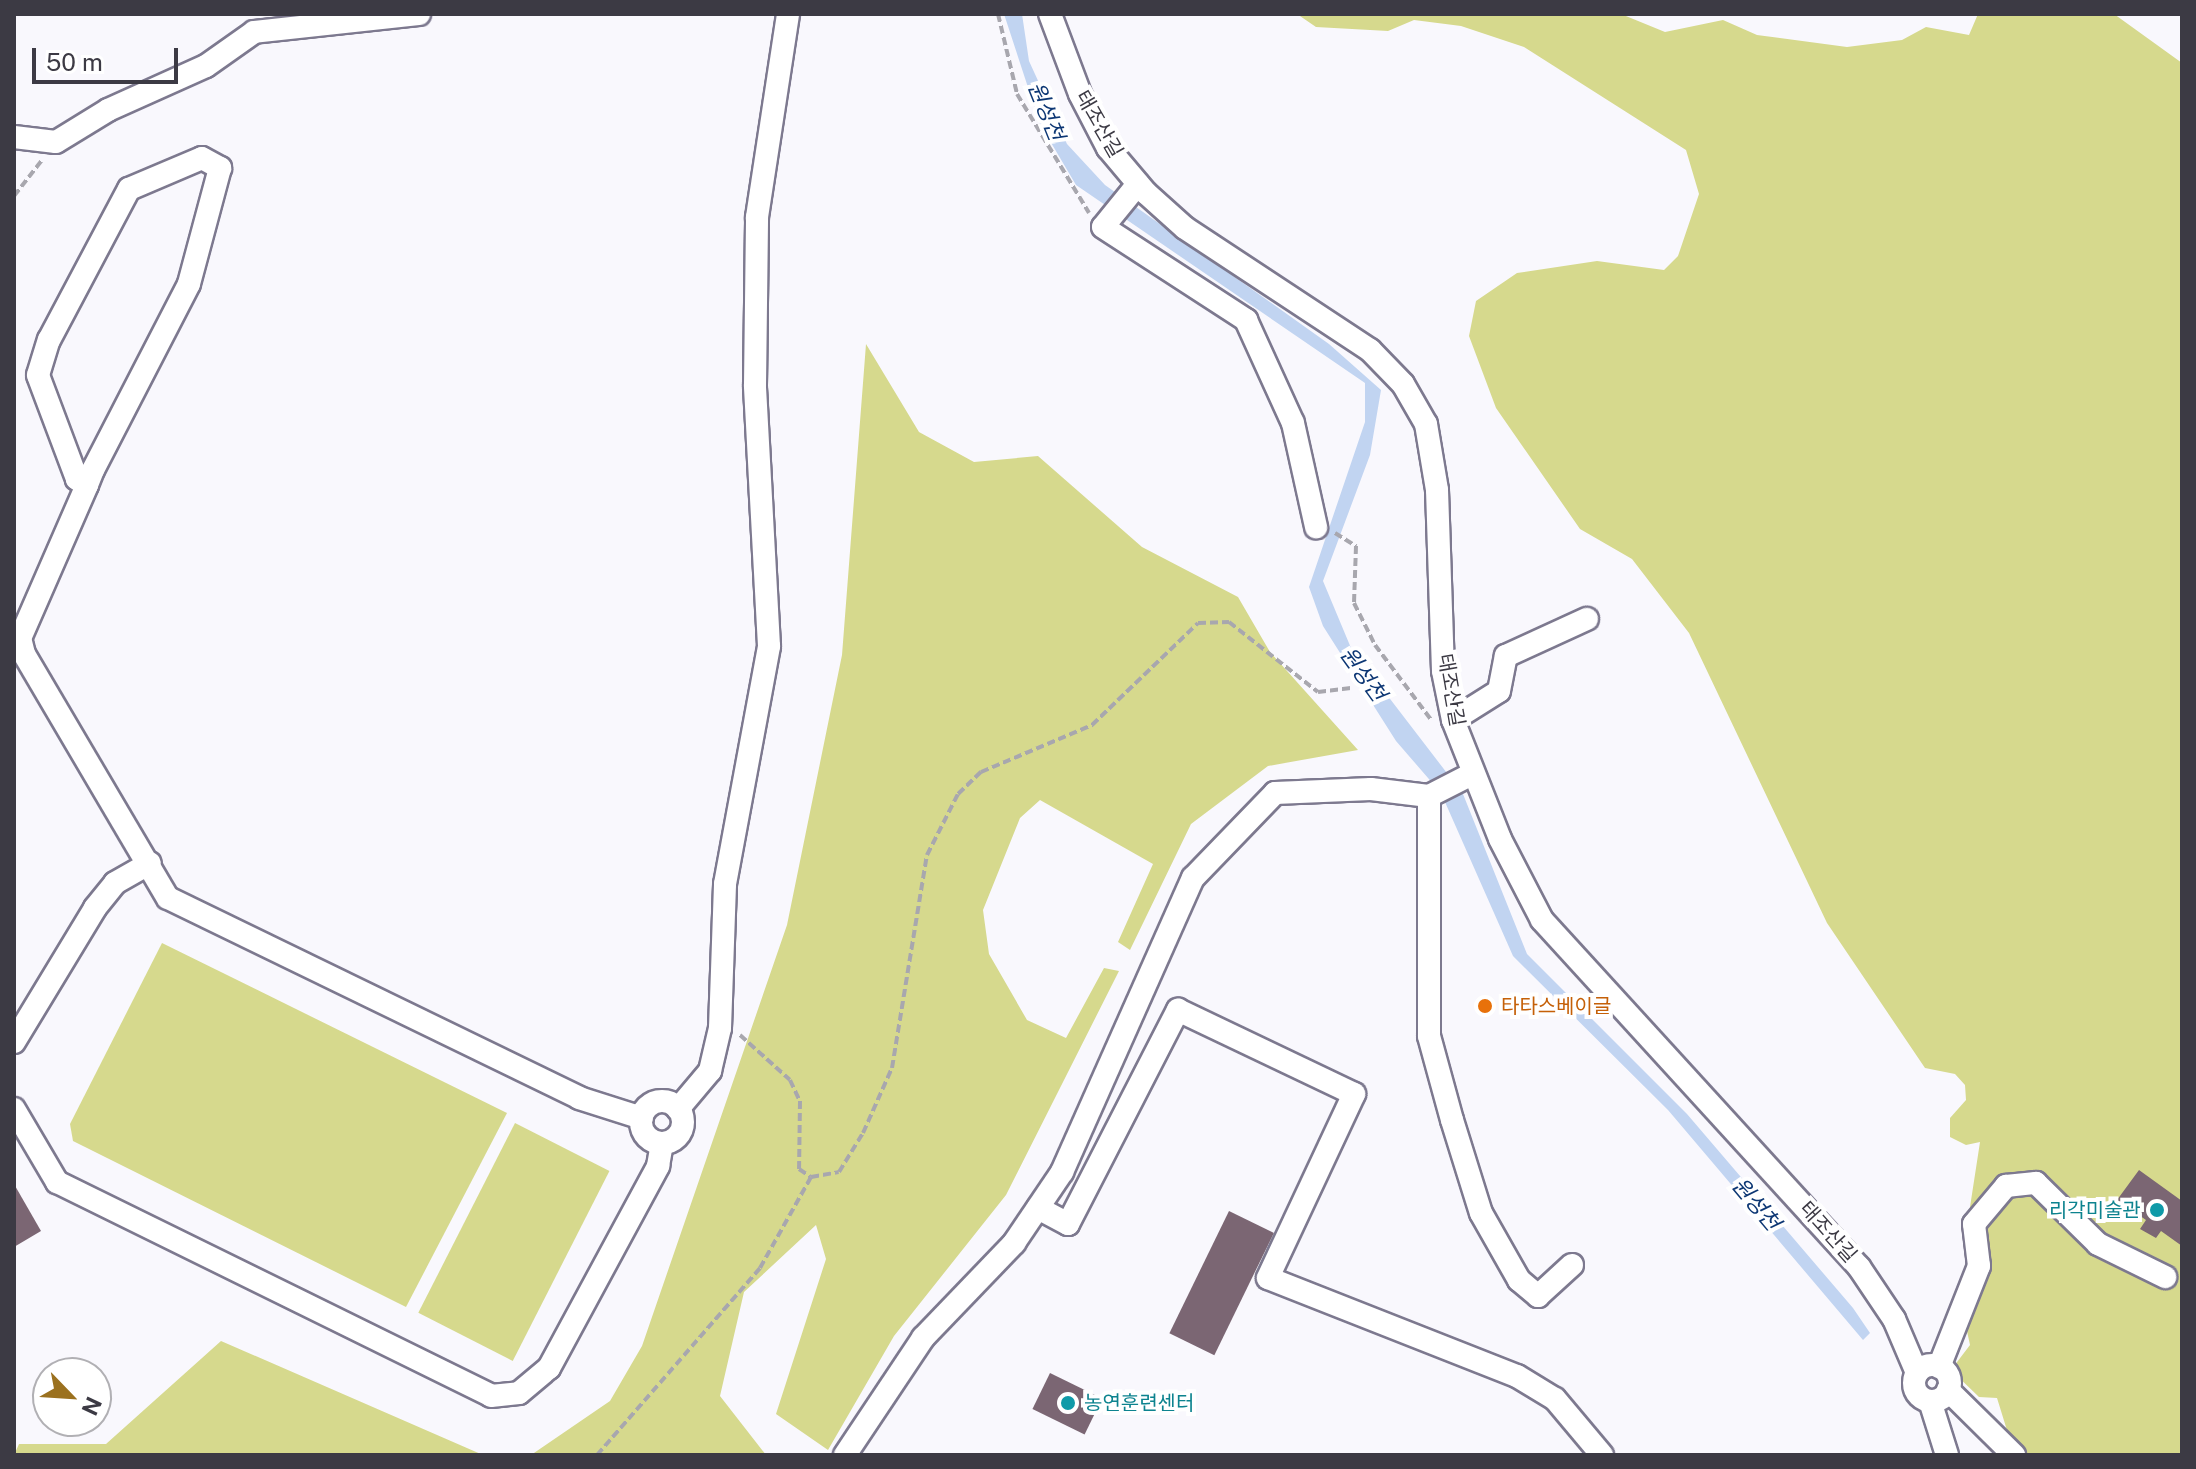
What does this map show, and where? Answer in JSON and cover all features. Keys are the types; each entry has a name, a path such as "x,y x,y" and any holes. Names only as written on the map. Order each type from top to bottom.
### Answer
{"street":[{"path":"14,137 56,142 206,66 254,32 419,14"},
{"path":"678,1109 710,1071 720,1023 725,884 769,646 755,385 757,217 788,14"},
{"name":"태조산길","path":"1050,14 1080,94 1134,191 1370,350 1403,384 1426,424 1437,490 1447,726 1466,776 1542,920 1859,1267 1894,1319 1917,1373 1915,1390 1939,1395"},
{"path":"87,485 77,479 38,375 49,340 129,189 202,158 220,168 189,284 87,485 20,638 19,654 150,863 168,898 579,1098 642,1118"},
{"path":"1134,191 1106,224 1246,320 1293,423 1316,527"},
{"path":"1447,726 1499,691 1506,656 1587,619"},
{"path":"845,1455 923,1338 1038,1208 1101,1096 1193,878 1275,793 1371,789 1432,794 1466,776"},
{"path":"1432,794 1429,1036 1452,1120 1481,1213 1519,1280 1538,1296 1572,1265"},
{"path":"14,1042 95,908 115,883 150,863"},
{"path":"1038,1208 1068,1224 1178,1010 1354,1094 1268,1278 1517,1376 1555,1399 1602,1455"},
{"path":"642,1118 659,1102 678,1109"},
{"path":"14,1109 57,1182 491,1396 519,1393 549,1368 658,1166 662,1143 682,1129 678,1109"},
{"path":"642,1118 645,1134 662,1143"},
{"path":"1947,1455 1939,1395 1939,1367 1979,1266 1974,1224 2006,1186 2036,1183 2098,1244 2165,1277"},
{"path":"1917,1373 1939,1367"},
{"path":"1939,1395 2014,1455"}],"path":[{"path":"998,14 1017,94 1074,196 1106,224"},
{"path":"14,196 56,142"},
{"path":"1346,538 1356,546 1354,603 1375,645 1447,726"},
{"path":"720,1023 777,1060 790,1080 800,1101 799,1169 811,1177 839,1172 892,1068 927,855 934,830 981,772 1092,725 1198,623 1229,622 1318,692 1351,688"},
{"path":"597,1455 760,1268 811,1177"}],"green space":[{"path":"1297,14 1621,14 1665,32 1723,20 1757,35 1847,47 1902,40 1926,27 1969,35 1978,14 2114,14 2182,63 2182,1455 2014,1453 1997,1398 1979,1397 1951,1370 1970,1345 1965,1322 1982,1280 1966,1233 1980,1142 1966,1145 1950,1137 1950,1118 1966,1100 1965,1085 1955,1074 1925,1068 1827,923 1689,633 1632,559 1580,529 1496,408 1469,336 1476,301 1517,273 1597,261 1664,270 1678,256 1699,194 1686,150 1524,47 1461,26 1414,20 1388,31 1316,27"},
{"path":"866,344 919,432 974,462 1038,456 1142,547 1238,597 1270,652 1358,750 1268,766 1191,824 1130,950 1118,942 1153,864 1040,800 1020,818 983,910 989,954 1027,1020 1066,1038 1104,968 1119,971 1006,1195 894,1336 828,1450 776,1414 826,1259 816,1225 744,1292 720,1396 766,1455 531,1455 610,1401 642,1346 787,925 842,655"},
{"path":"162,943 507,1113 406,1307 73,1141 70,1124"},
{"path":"515,1123 609,1171 513,1361 418,1313"},
{"path":"221,1341 483,1455 14,1455 19,1444 106,1444"}],"water":[{"name":"원성천","path":"1004,14 1022,14 1029,61 1067,144 1105,185 1329,344 1381,390 1370,455 1323,581 1351,648 1463,794 1527,954 1687,1114 1853,1308 1870,1333 1863,1340 1668,1110 1513,956 1441,793 1396,741 1323,626 1309,587 1365,422 1365,383 1076,185 1040,124"}],"building":[{"name":"리각미술관","path":"2139,1170 2182,1201 2182,1246 2161,1231 2156,1238 2140,1229 2146,1220 2117,1200"},
{"path":"14,1184 41,1231 14,1247"},
{"path":"1229,1211 1274,1233 1214,1355 1169,1333"},
{"name":"농연훈련센터","path":"1050,1373 1102,1398 1085,1434 1032,1409"}],"place":[{"name":"타타스베이글","path":"1485,1006"},
{"name":"리각미술관","path":"2157,1210"},
{"name":"농연훈련센터","path":"1068,1403"}]}
